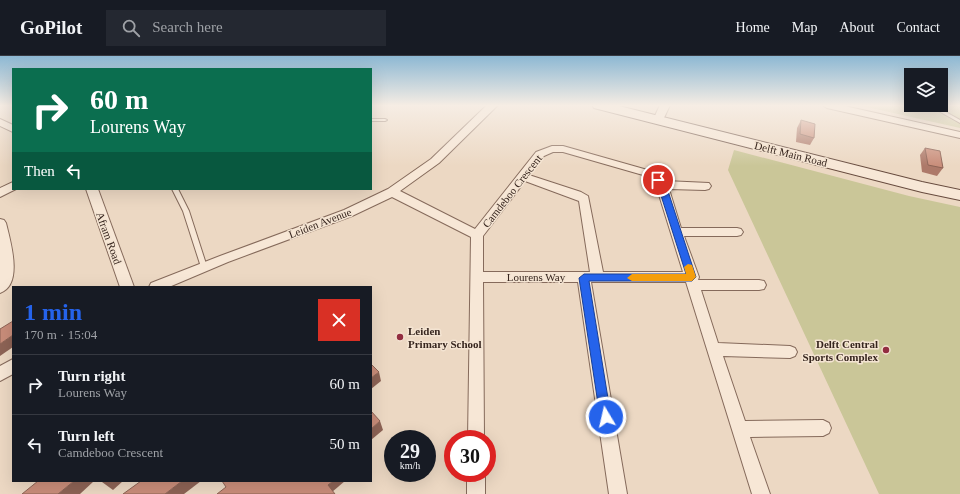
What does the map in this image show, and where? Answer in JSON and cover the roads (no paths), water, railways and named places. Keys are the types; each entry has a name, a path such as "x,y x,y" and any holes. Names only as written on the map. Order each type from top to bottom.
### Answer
{"street":[{"name":"Leiden Avenue","path":"466,131 470,125"},
{"name":"Leiden Avenue","path":"158,286 204,267 348,213 392,192 436,161 472,125"},
{"name":"Delft Main Road","path":"679,125 922,188 960,195"},
{"path":"918,125 960,135"},
{"name":"Camdeboo Crescent","path":"476,430 477,235 540,154 547,150 557,148 647,173 658,180 662,185"},
{"path":"523,177 577,195 584,199 591,278 618,494"},
{"path":"705,186 662,185 713,349 761,494"},
{"path":"0,193 12,187"},
{"name":"Afram Road","path":"92,190 127,286"},
{"name":"Camdeboo Crescent","path":"392,192 477,235"},
{"path":"0,223 8,273 4,285 0,288"},
{"path":"676,232 737,232"},
{"name":"Lourens Way","path":"477,277 693,281"},
{"path":"693,281 759,285"},
{"path":"713,349 790,352"},
{"path":"0,374 12,367"},
{"path":"740,429 823,428"},
{"path":"476,482 476,494"}],"lane":[{"path":"176,190 186,211 204,267"}],"place":[{"name":"Leiden Primary School","path":"400,337"},
{"name":"Delft Central Sports Complex","path":"886,350"}]}
